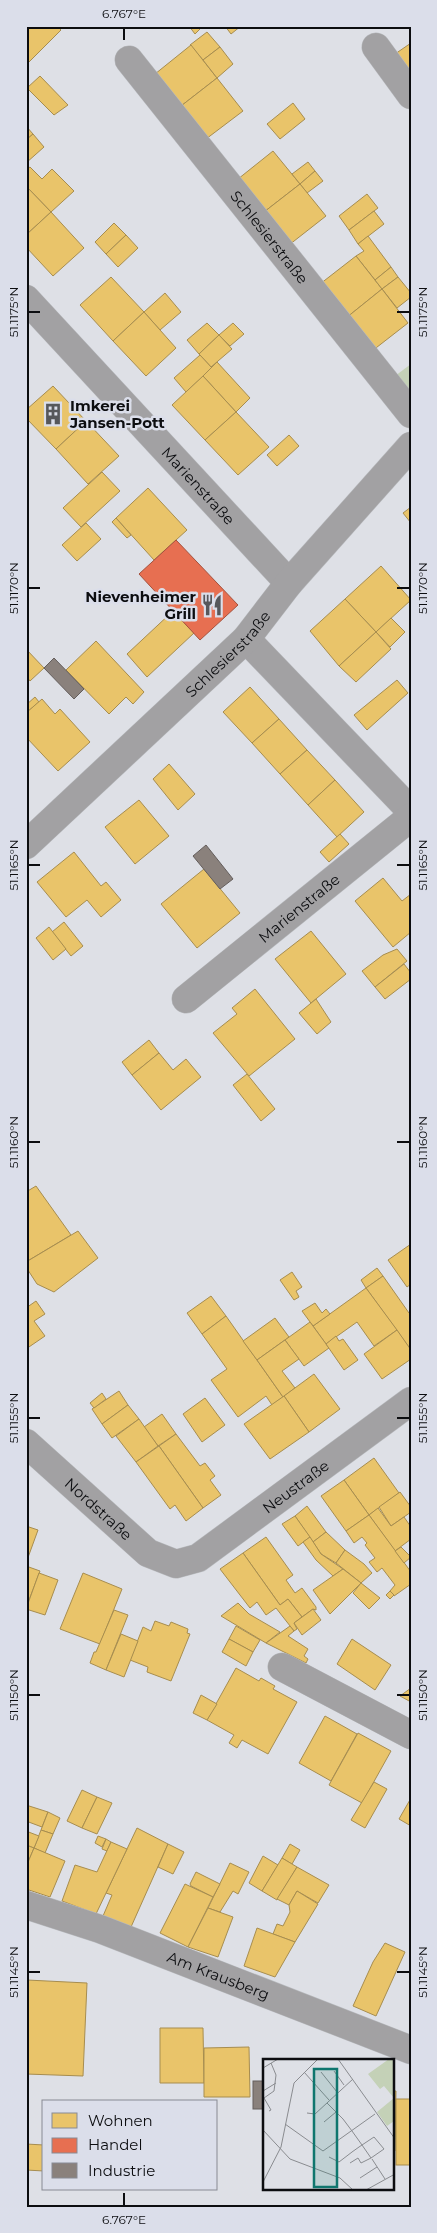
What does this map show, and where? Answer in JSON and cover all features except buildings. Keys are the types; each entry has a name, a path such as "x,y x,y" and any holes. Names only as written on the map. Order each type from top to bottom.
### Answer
{"street":[{"path":"376,47 411,95"},
{"name":"Schlesierstraße","path":"129,60 411,414"},
{"name":"Marienstraße","path":"26,299 289,583"},
{"name":"Schlesierstraße","path":"26,845 246,639 289,583 411,446"},
{"path":"246,639 411,811"},
{"name":"Marienstraße","path":"186,999 411,817"},
{"name":"Neustraße","path":"176,1564 198,1558 411,1402"},
{"name":"Nordstraße","path":"26,1443 148,1553 176,1564"},
{"path":"282,1667 411,1735"},
{"name":"Am Krausberg","path":"26,1905 100,1929 411,2050"}],"green space":[{"path":"411,364 411,400 391,379"}],"place":[{"name":"Imkerei Jansen-Pott","path":"53,414"},
{"name":"Nievenheimer Grill","path":"212,605"}]}
